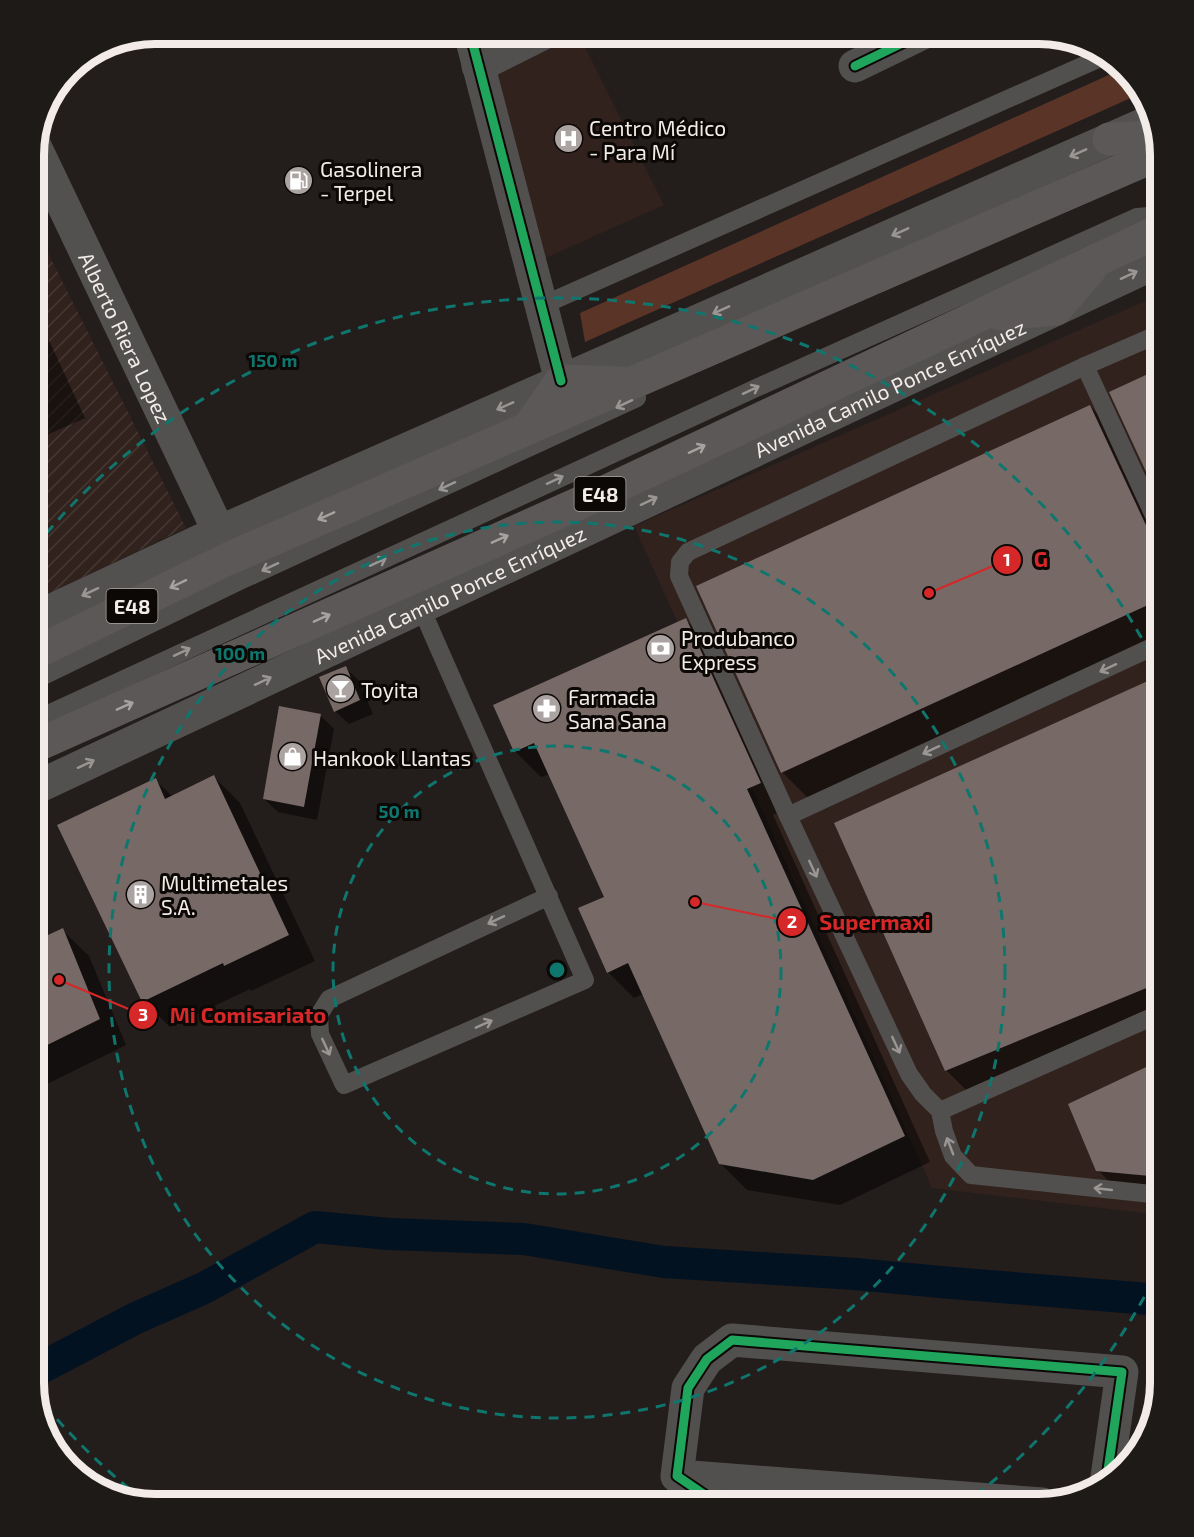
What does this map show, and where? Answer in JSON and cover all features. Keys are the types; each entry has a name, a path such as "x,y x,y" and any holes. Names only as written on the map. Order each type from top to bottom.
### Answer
{"main road":[{"name":"E48","path":"44,649 230,556 561,381 1146,123"},
{"path":"1109,139 1149,137"},
{"name":"E48","path":"44,615 230,556 1150,158"},
{"name":"Alberto Riera Lopez","path":"44,165 230,556"},
{"name":"Avenida Camilo Ponce Enríquez","path":"44,742 611,489 1150,235"},
{"path":"980,316 1056,309 1097,260"},
{"name":"Avenida Camilo Ponce Enríquez","path":"44,784 1150,265"},
{"path":"529,427 561,381 630,383"}],"street":[{"path":"473,44 561,381"},
{"path":"478,66 522,44"},
{"path":"855,66 900,44"},
{"path":"677,1476 688,1388 706,1359 732,1340 1122,1372 1108,1470"},
{"path":"677,1476 920,1494"},
{"path":"677,1476 703,1494"}],"lane":[{"path":"541,306 1098,60"},
{"path":"44,674 230,556 677,380 1128,185 1150,170"},
{"path":"44,716 765,384 1137,217 1150,216"},
{"path":"1150,338 688,552 680,562 679,576 909,1074 923,1094 940,1111 944,1131 954,1156 971,1175 1150,1194"},
{"path":"1085,366 1150,507"},
{"path":"421,607 549,896 585,980 344,1085 320,1034 319,1015 329,999 549,896"},
{"path":"788,816 1150,648"},
{"path":"940,1111 1150,1018"}],"shaded area":[{"name":"Centro Médico - Para Mí","path":"536,44 584,44 664,205 537,262 487,73"},
{"path":"1114,72 1134,97 585,342 580,313"},
{"path":"44,245 186,528 44,596"},
{"path":"1150,299 1150,1214 932,1188 634,526"}],"building":[{"path":"1150,373 1150,480 1109,392"},
{"path":"1090,405 1150,534 1150,604 781,773 696,586"},
{"path":"686,618 761,783 747,789 905,1136 813,1180 719,1164 628,963 607,973 578,908 604,897 534,743 514,752 493,705"},
{"name":"Toyita","path":"346,666 360,700 334,712 319,677"},
{"path":"1150,680 1150,987 945,1071 834,823"},
{"name":"Hankook Llantas","path":"279,706 321,714 304,807 263,799"},
{"path":"214,775 289,935 224,966 223,963 142,1002 57,825 156,778 165,799"},
{"path":"63,928 100,1019 44,1047 44,937"},
{"path":"1150,1065 1150,1176 1096,1171 1068,1104"}],"waterway":[{"path":"44,1366 136,1318 204,1288 315,1227 389,1234 524,1239 664,1262 856,1274 1150,1299"}],"cycle path":[{"path":"473,44 561,381"},
{"path":"855,66 900,44"},
{"path":"703,1494 677,1476 688,1388 707,1359 732,1340 1122,1372 1108,1470"}],"place":[{"name":"Centro Médico - Para Mí","path":"568,139"},
{"name":"Gasolinera - Terpel","path":"299,180"},
{"name":"G","path":"929,593"},
{"name":"Produbanco Express","path":"660,649"},
{"name":"Toyita","path":"340,689"},
{"name":"Farmacia Sana Sana","path":"547,708"},
{"name":"Hankook Llantas","path":"292,757"},
{"name":"Multimetales S.A.","path":"140,894"},
{"name":"Supermaxi","path":"695,902"},
{"name":"Mi Comisariato","path":"59,980"}]}
